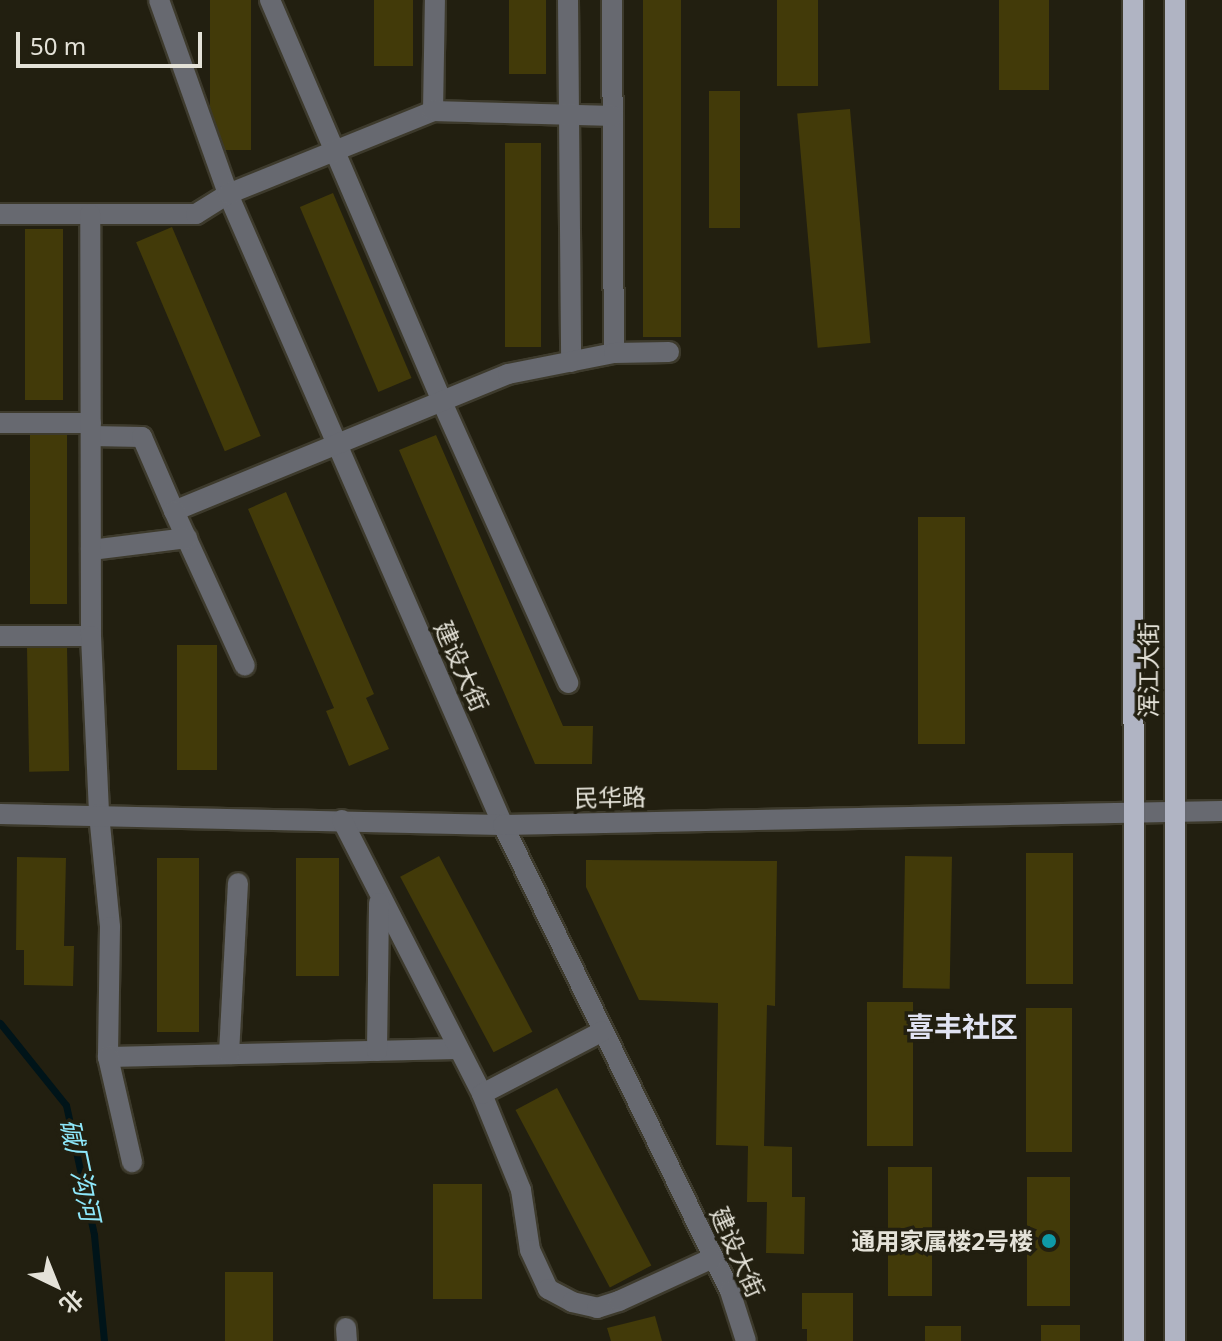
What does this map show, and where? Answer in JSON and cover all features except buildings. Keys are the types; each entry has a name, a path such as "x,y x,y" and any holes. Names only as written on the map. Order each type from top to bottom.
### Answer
{"main road":[{"path":"1133,0 1134,1341"},
{"name":"浑江大街","path":"1175,0 1175,1341"}],"street":[{"name":"建设大街","path":"159,0 228,194 503,825 730,1291 746,1341"},
{"path":"270,0 442,402 568,683"},
{"path":"433,111 435,0"},
{"path":"568,0 571,362"},
{"path":"612,0 614,353"},
{"path":"0,214 196,214 228,194 433,111 613,116"},
{"path":"90,214 91,636 99,814 110,927 108,1057 132,1162"},
{"path":"174,511 508,374 614,353 669,352"},
{"path":"0,423 142,437 245,666"},
{"path":"91,550 187,538"},
{"path":"0,636 91,636"},
{"name":"民华路","path":"0,814 503,825 1222,811"},
{"path":"342,820 379,900 482,1094 521,1190 530,1250 548,1289 572,1302 597,1308 713,1258"},
{"path":"229,1054 238,883"},
{"path":"377,1051 379,900"},
{"path":"482,1094 603,1031"},
{"path":"108,1057 458,1049"}],"waterway":[{"name":"碱厂沟河","path":"0,1023 66,1105 94,1235 104,1341"}],"place":[{"name":"通用家属楼2号楼","path":"1049,1241"}],"district":[{"name":"喜丰社区","path":"962,1026"}]}
